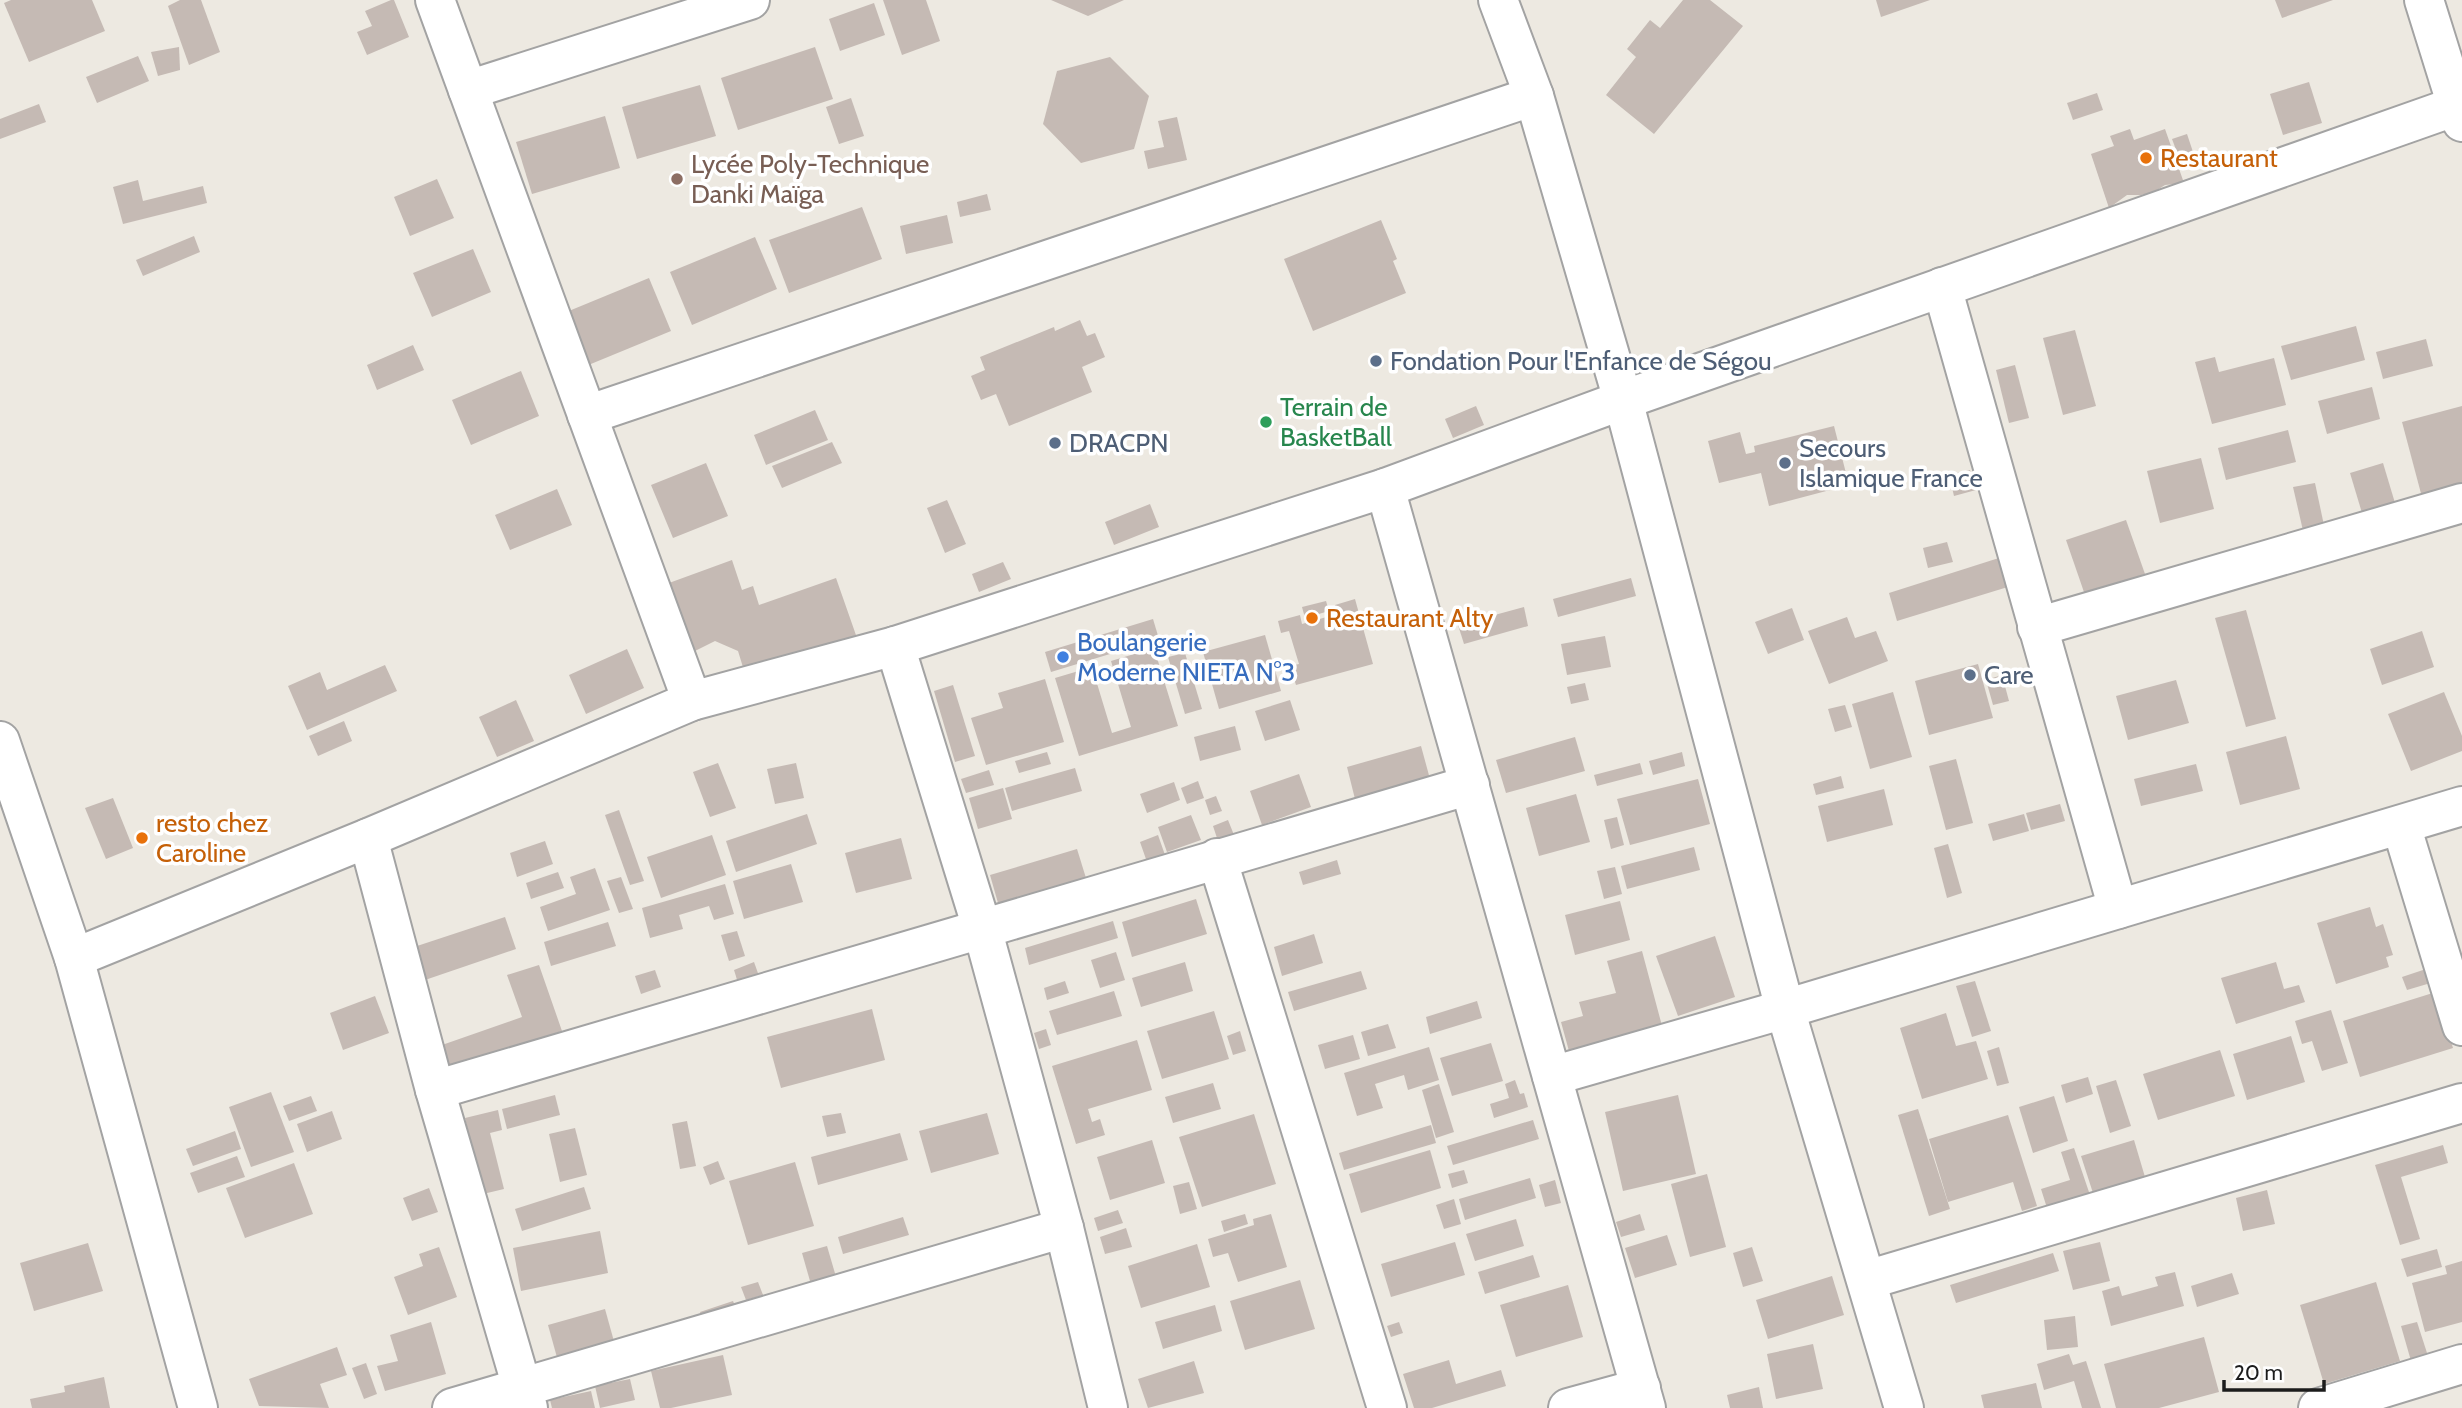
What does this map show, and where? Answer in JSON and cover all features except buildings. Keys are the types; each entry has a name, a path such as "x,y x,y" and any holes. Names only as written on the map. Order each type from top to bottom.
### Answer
{"street":[{"path":"435,0 692,701"},
{"path":"468,90 750,0"},
{"path":"74,958 692,701 895,646 1385,488 1942,287 2460,110 2424,0"},
{"path":"1507,2 1623,400 1785,1009 1904,1408"},
{"path":"587,415 1534,96"},
{"path":"1942,287 2118,909"},
{"path":"1385,488 1644,1398 1568,1408"},
{"path":"2037,627 2462,503"},
{"path":"895,646 982,928 1064,1228 1108,1408"},
{"path":"0,741 74,958 198,1408"},
{"path":"435,1090 1470,785"},
{"path":"1552,1076 2462,806"},
{"path":"2401,825 2462,1026"},
{"path":"368,838 435,1090 525,1398"},
{"path":"1217,858 1387,1408"},
{"path":"1867,1280 2462,1103"},
{"path":"453,1408 525,1398 1064,1228"},
{"path":"2318,1408 2462,1364"}],"place":[{"name":"Restaurant","path":"2146,158"},
{"name":"Lycée Poly-Technique Danki Maïga","path":"677,179"},
{"name":"Fondation Pour l'Enfance de Ségou","path":"1376,361"},
{"name":"Terrain de BasketBall","path":"1266,422"},
{"name":"DRACPN","path":"1055,443"},
{"name":"Secours Islamique France","path":"1785,463"},
{"name":"Restaurant Alty","path":"1312,618"},
{"name":"Boulangerie Moderne NIETA N°3","path":"1063,657"},
{"name":"Care","path":"1970,675"},
{"name":"resto chez Caroline","path":"142,838"}]}
